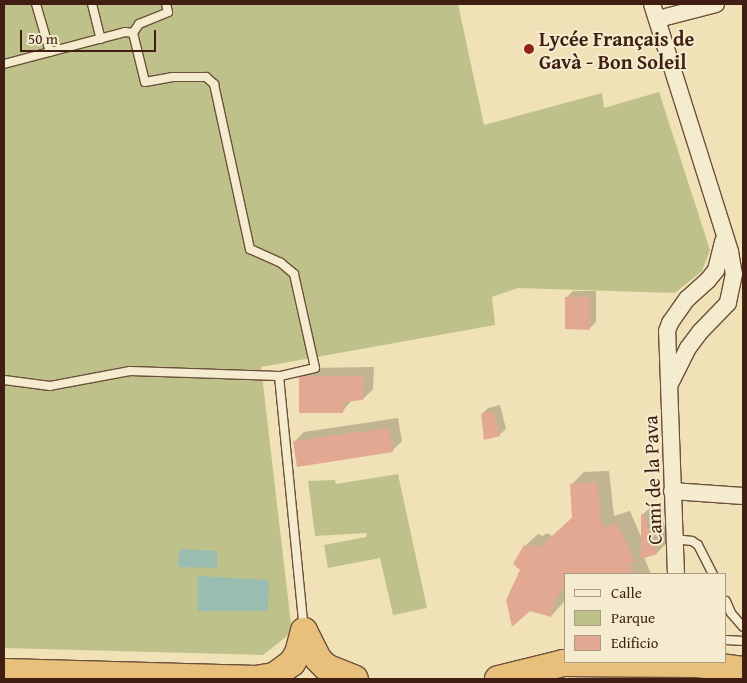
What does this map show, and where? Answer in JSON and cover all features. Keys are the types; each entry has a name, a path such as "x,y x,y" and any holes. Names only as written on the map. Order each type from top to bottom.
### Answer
{"highway":[{"path":"4,672 256,679 274,676 292,663 298,653 304,631"},
{"path":"304,631 318,659 326,667 355,679"},
{"path":"498,679 565,663"},
{"path":"697,663 743,670"}],"street":[{"name":"Camí de la Pava","path":"652,4 730,252 738,285 728,304 700,332 688,348 670,384"},
{"path":"658,20 716,4"},
{"name":"Camí de la Pava","path":"676,573 670,384 666,342 670,323 687,299 708,280 720,261 724,236"},
{"path":"708,280 738,285"},
{"path":"672,492 743,496"}],"lane":[{"path":"36,4 50,52"},
{"path":"92,4 101,39"},
{"path":"4,380 50,386 130,371 279,376 315,368 294,274 281,263 250,249 214,84 206,78 172,78 145,82 133,33 139,24 168,12 166,4"},
{"path":"4,64 125,32 133,33"},
{"path":"279,376 304,631"},
{"path":"675,539 692,541 698,545 710,572"},
{"path":"727,603 732,613 743,626"},
{"path":"727,640 743,641"}],"green space":[{"path":"4,4 458,4 484,125 602,93 604,108 659,92 710,250 702,271 675,293 518,288 492,297 495,325 261,367 292,632 263,655 4,648"},
{"path":"398,474 427,608 393,615 380,558 328,568 324,545 366,537 367,533 315,536 308,481 335,480 336,484"}],"water":[{"path":"179,549 217,551 217,568 178,567"},
{"path":"198,576 269,580 268,611 198,611"}],"building":[{"path":"565,297 590,297 590,330 565,329"},
{"path":"364,376 363,400 344,402 343,413 299,413 299,377"},
{"path":"494,411 500,436 484,440 481,414"},
{"path":"389,428 393,452 297,467 293,441"},
{"path":"597,482 602,527 617,523 635,561 629,563 634,573 564,573 564,587 555,601 551,617 530,611 512,627 506,600 520,570 513,564 524,545 529,548 534,544 539,548 572,518 570,484"},
{"path":"641,514 644,514 657,554 641,559"}],"place":[{"name":"Lycée Français de Gavà - Bon Soleil","path":"529,49"}]}
